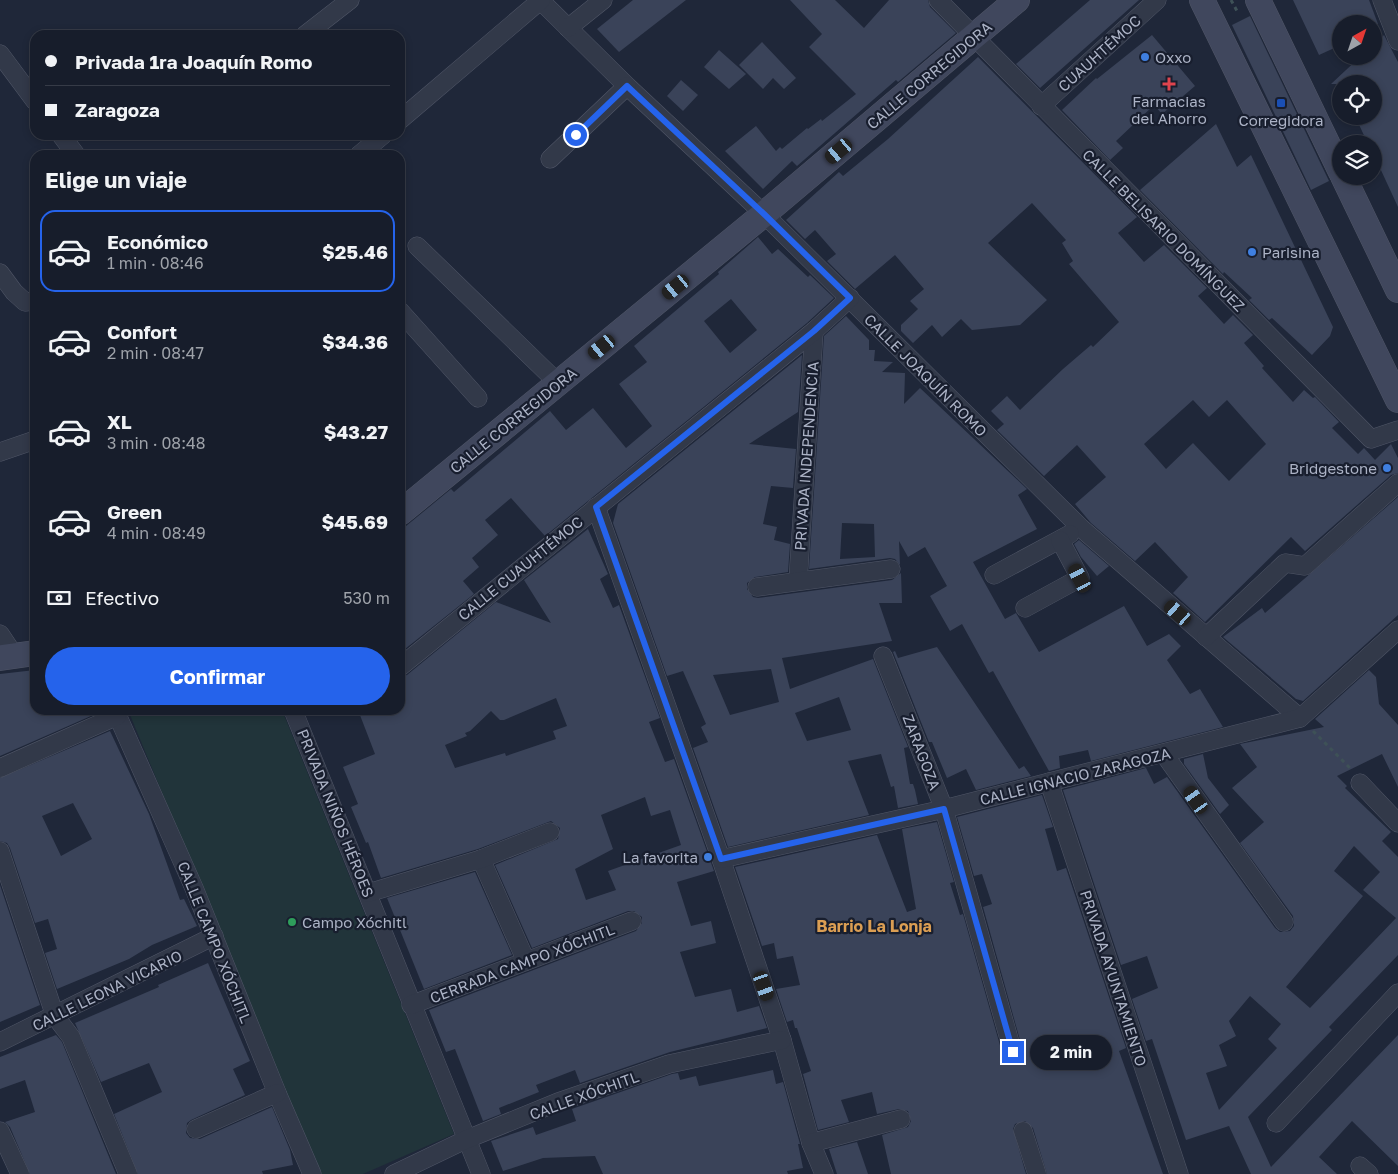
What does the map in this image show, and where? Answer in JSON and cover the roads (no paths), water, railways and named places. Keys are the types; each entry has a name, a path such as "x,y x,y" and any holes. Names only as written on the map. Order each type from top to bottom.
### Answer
{"street":[{"path":"311,30 350,0"},
{"path":"405,116 541,0"},
{"name":"CALLE JOAQUÍN ROMO","path":"541,0 627,86 764,214 850,298 1081,528 1300,718"},
{"path":"568,28 603,0"},
{"name":"CALLE BELISARIO DOMÍNGUEZ","path":"938,0 1040,106 1371,439 1398,430"},
{"name":"CALLE CORREGIDORA","path":"405,509 764,214 1017,0"},
{"name":"CUAUHTÉMOC","path":"1040,106 1157,0"},
{"path":"1202,0 1398,400"},
{"path":"1258,0 1332,153"},
{"path":"1382,0 1395,27 1398,41"},
{"path":"0,54 30,94"},
{"path":"550,159 627,86"},
{"path":"365,150 377,140"},
{"path":"1347,185 1398,290"},
{"path":"416,246 558,383"},
{"path":"0,273 24,302 30,301"},
{"name":"CALLE CUAUHTÉMOC","path":"405,663 814,331 850,298"},
{"path":"405,318 478,398"},
{"name":"PRIVADA INDEPENDENCIA","path":"798,581 814,331"},
{"path":"0,452 30,442"},
{"path":"1206,637 1285,563 1305,566 1398,483"},
{"path":"596,507 721,859 782,1040 811,1143 824,1174"},
{"path":"994,575 1081,528"},
{"path":"1025,608 1080,578 1060,540"},
{"path":"757,587 891,569"},
{"name":"CALLE IGNACIO ZARAGOZA","path":"721,859 944,809 1300,718 1398,630"},
{"path":"0,634 16,655"},
{"name":"ZARAGOZA","path":"883,656 944,809 1013,1052"},
{"path":"0,768 112,715"},
{"name":"CALLE CAMPO XÓCHITL","path":"117,715 214,936 277,1093 312,1174"},
{"name":"PRIVADA NIÑOS HÉROES","path":"296,715 411,1005 481,1174"},
{"path":"1164,754 1284,922"},
{"path":"1354,779 1398,823"},
{"name":"PRIVADA AYUNTAMIENTO","path":"1049,782 1179,1174"},
{"path":"368,894 481,859 550,832"},
{"path":"0,851 55,1016 71,1037 128,1174"},
{"path":"481,859 526,961"},
{"name":"CERRADA CAMPO XÓCHITL","path":"411,1005 632,921"},
{"name":"CALLE LEONA VICARIO","path":"0,1042 214,936"},
{"path":"1276,1123 1398,994"},
{"name":"CALLE XÓCHITL","path":"394,1174 466,1140 558,1102 669,1064 782,1040"},
{"path":"196,1129 277,1093"},
{"path":"811,1143 901,1119"},
{"path":"0,1131 20,1174"},
{"path":"1023,1131 1037,1174"}],"place":[{"name":"Oxxo","path":"1145,57"},
{"name":"Farmacias del Ahorro","path":"1169,84"},
{"name":"Corregidora","path":"1281,103"},
{"name":"Parisina","path":"1252,252"},
{"name":"Bridgestone","path":"1387,468"},
{"name":"La favorita","path":"708,857"},
{"name":"Campo Xóchitl","path":"292,922"}],"district":[{"name":"Barrio La Lonja","path":"874,926"}]}
